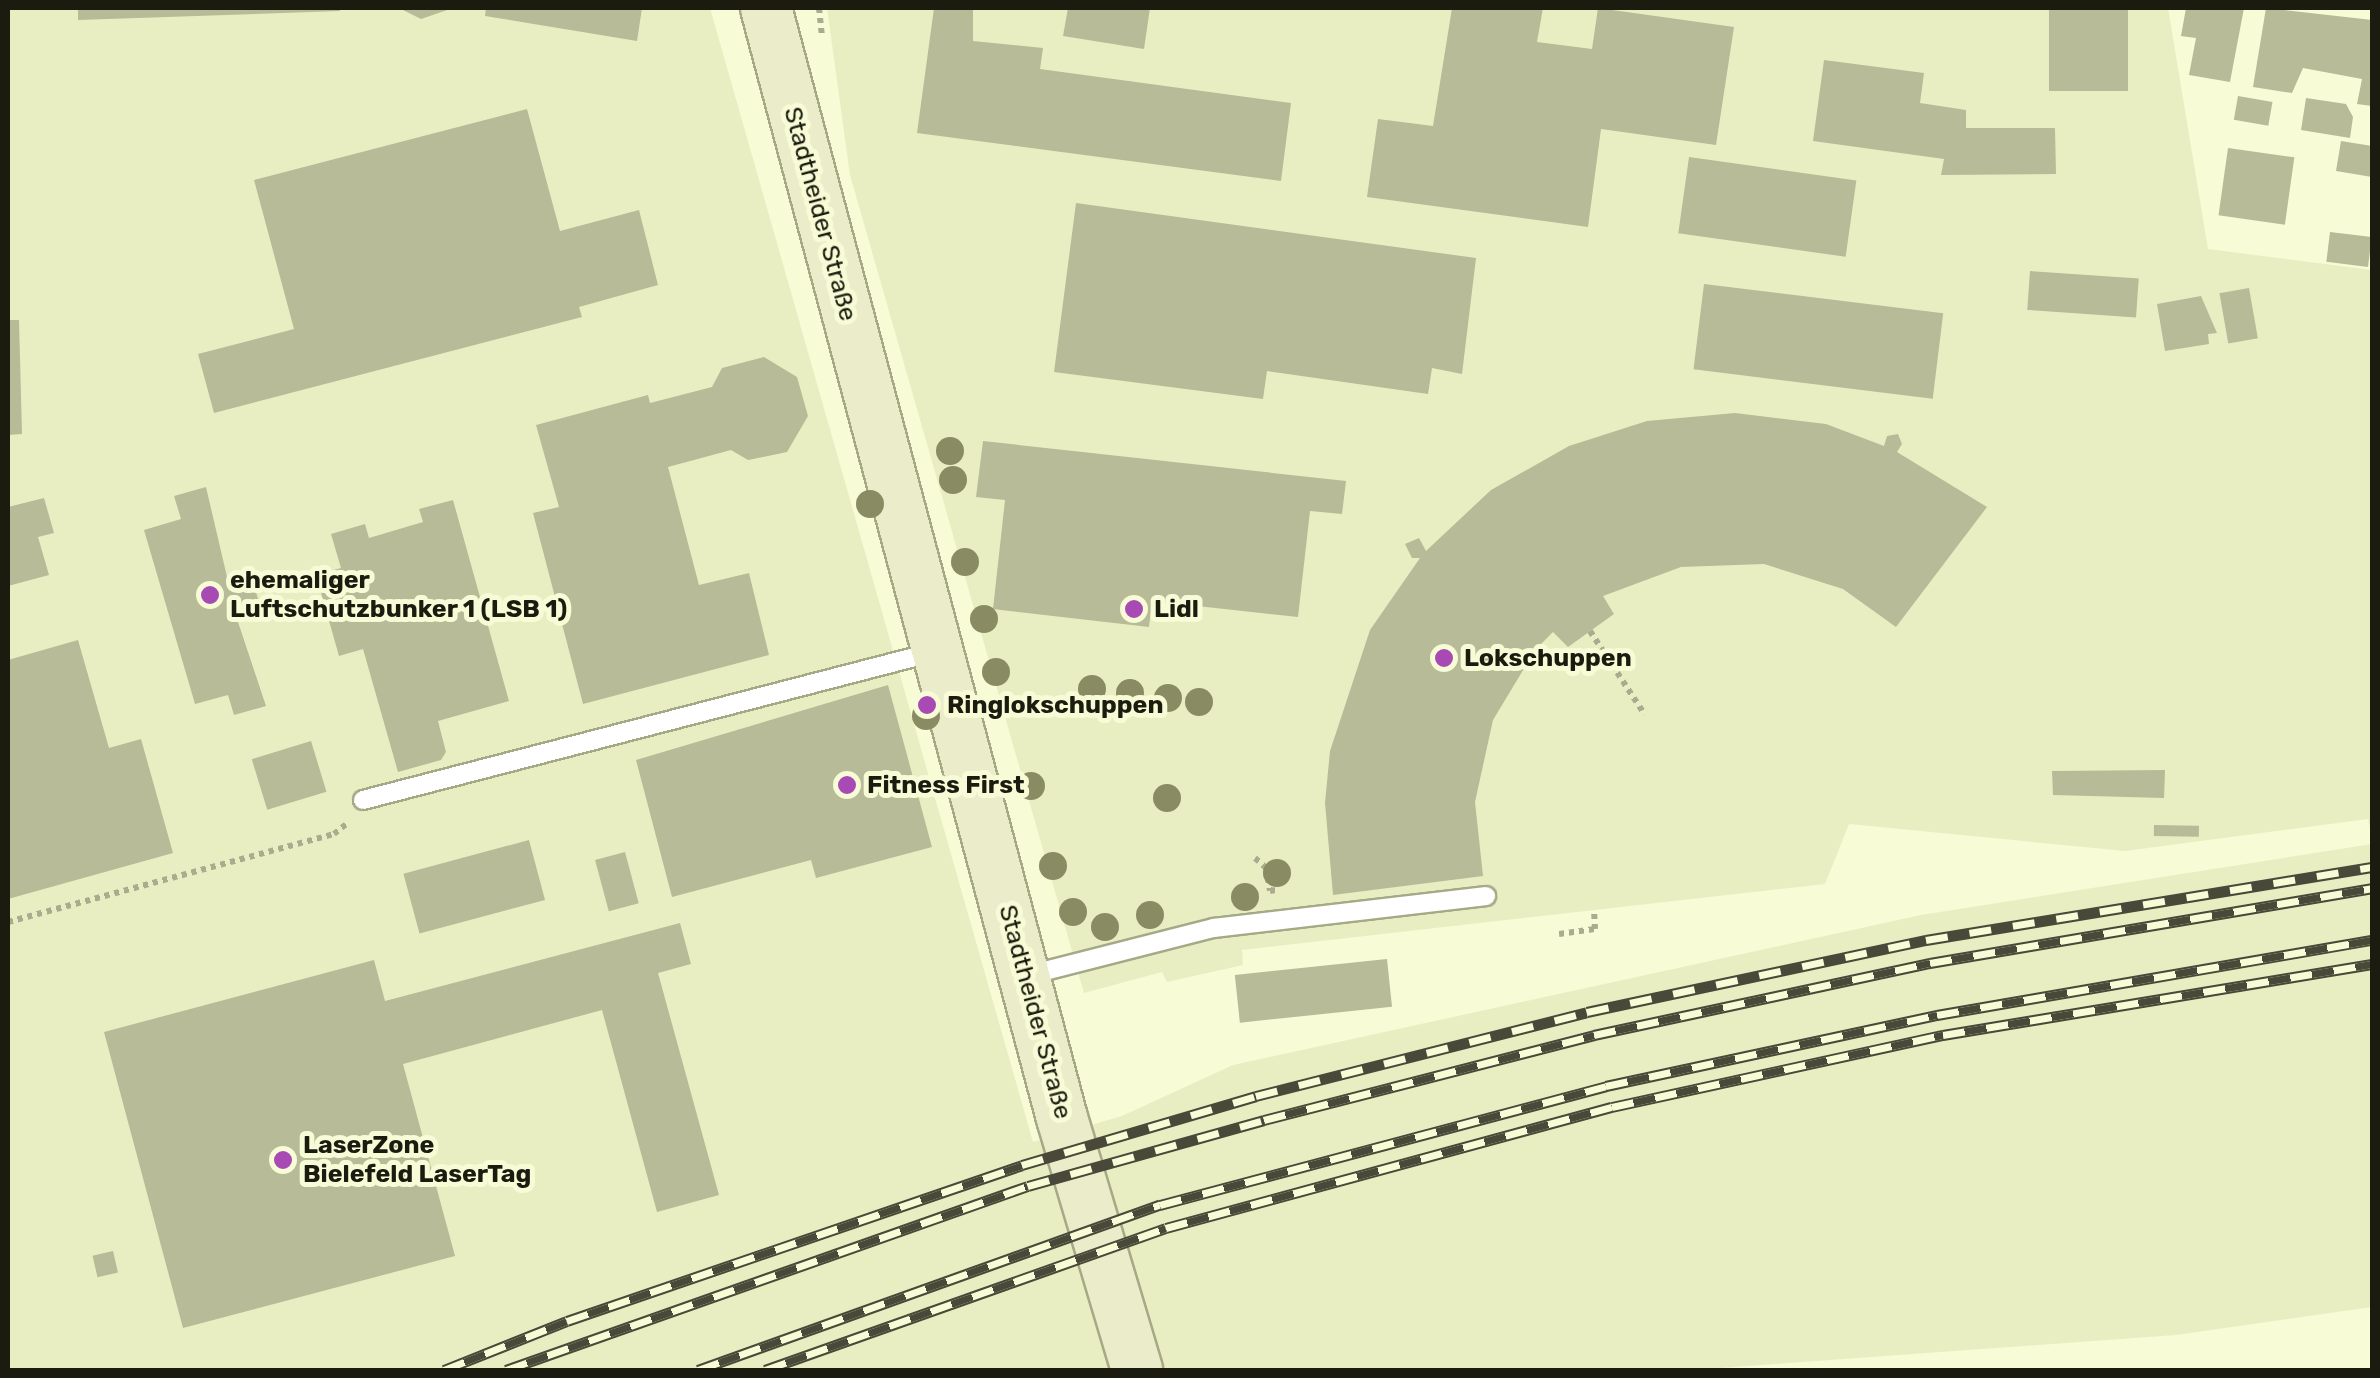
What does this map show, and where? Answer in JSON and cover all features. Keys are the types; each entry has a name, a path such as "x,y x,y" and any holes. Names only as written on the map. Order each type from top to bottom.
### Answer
{"street":[{"name":"Stadtheider Straße","path":"766,8 1025,976 1137,1370"}],"lane":[{"path":"364,800 940,651"},
{"path":"1025,976 1214,928 1486,896"}],"path":[{"path":"1590,631 1645,715"},
{"path":"8,922 334,834 364,800"},
{"path":"1255,858 1266,868 1270,891"},
{"path":"1559,934 1595,930 1594,911"}],"shaded area":[{"path":"8,8 710,8 1033,1142 1122,1116 1233,1065 1921,915 2372,844 2372,1307 2176,1335 1692,1370 8,1370"},
{"path":"827,8 2168,8 2208,249 2372,270 2372,838 2368,819 2125,851 1849,824 1825,884 1242,950 1243,965 1167,982 1162,972 1084,993 850,175"}],"building":[{"path":"78,8 339,8 340,11 78,20"},
{"path":"399,8 453,8 421,19"},
{"path":"486,8 642,8 637,41 485,16"},
{"path":"934,8 973,8 973,41 1043,48 1040,69 1291,103 1281,181 917,133"},
{"path":"1068,8 1150,8 1144,49 1063,36"},
{"path":"1452,8 1543,8 1537,42 1592,49 1598,8 1734,27 1716,145 1601,129 1588,227 1367,197 1378,119 1433,126"},
{"path":"2049,8 2128,8 2128,91 2049,91"},
{"path":"2186,8 2244,8 2230,82 2189,75 2196,38 2181,36"},
{"path":"2266,8 2372,20 2372,106 2357,104 2362,79 2303,68 2292,93 2253,87"},
{"path":"1824,60 1924,73 1920,103 1966,110 1966,128 2055,128 2056,174 1941,175 1944,159 1813,141"},
{"path":"2238,96 2272,102 2268,126 2234,120"},
{"path":"2306,98 2346,104 2353,117 2350,138 2301,130"},
{"path":"527,109 560,231 639,210 658,285 579,307 582,317 214,413 198,354 294,329 254,180"},
{"path":"2341,141 2372,146 2372,177 2336,171"},
{"path":"2228,148 2294,157 2285,225 2219,215"},
{"path":"1689,157 1856,181 1846,257 1678,233"},
{"path":"1076,203 1476,258 1462,374 1432,368 1428,394 1267,371 1263,399 1054,372"},
{"path":"2330,232 2372,237 2368,267 2326,262"},
{"path":"2030,271 2139,279 2136,318 2027,310"},
{"path":"1704,284 1943,313 1933,399 1694,369"},
{"path":"2249,288 2258,338 2228,343 2219,293"},
{"path":"2201,296 2217,333 2208,334 2209,344 2165,351 2157,304"},
{"path":"8,320 19,320 22,434 8,435"},
{"path":"764,357 797,377 808,416 787,452 748,460 731,450 668,467 699,585 749,573 769,655 583,704 533,513 559,507 536,425 648,395 650,403 712,387 722,368"},
{"name":"Lokschuppen","path":"1735,413 1826,424 1884,446 1887,436 1898,434 1902,444 1897,452 1987,507 1896,627 1843,589 1764,564 1681,567 1603,596 1614,614 1568,647 1553,632 1537,648 1542,658 1534,652 1493,720 1475,802 1483,876 1333,895 1325,803 1330,751 1370,630 1420,558 1412,558 1405,544 1419,538 1426,551 1491,490 1569,446 1647,421"},
{"path":"983,441 1346,481 1342,514 1310,511 1298,617 1152,601 1149,627 993,609 1005,500 976,497"},
{"name":"ehemaliger Luftschutzbunker 1 (LSB 1)","path":"206,487 228,581 251,575 261,609 236,616 266,706 234,715 228,695 195,704 144,530 181,519 174,496"},
{"path":"44,498 54,533 38,537 49,575 8,586 8,507"},
{"path":"453,500 509,701 438,721 446,752 441,760 398,772 363,649 339,656 316,575 341,568 331,534 365,524 369,538 423,522 419,509"},
{"path":"78,640 109,748 141,739 173,853 8,899 8,660"},
{"path":"888,685 932,847 816,878 811,860 672,897 636,760"},
{"path":"311,741 326,792 267,810 252,759"},
{"path":"2165,770 2164,798 2053,795 2052,771"},
{"path":"2154,825 2199,826 2199,837 2154,836"},
{"path":"529,840 545,900 419,934 403,874"},
{"path":"625,852 639,903 609,911 595,860"},
{"name":"LaserZone Bielefeld LaserTag","path":"680,923 691,964 658,973 719,1195 657,1212 602,1010 403,1064 455,1256 183,1328 104,1032 374,960 385,1001"},
{"path":"1387,959 1392,1007 1240,1023 1235,975"},
{"path":"113,1251 118,1272 97,1277 93,1256"}],"railway":[{"path":"444,1370 567,1321 1022,1165 1256,1096 1587,1012 1926,940 2372,867"},
{"path":"506,1370 1028,1186 1264,1120 1594,1035 1930,963 2372,888"},
{"path":"698,1370 1160,1205 1606,1086 1937,1015 2372,940"},
{"path":"765,1370 1166,1228 1612,1107 1943,1035 2372,964"}],"place":[{"name":"ehemaliger Luftschutzbunker 1 (LSB 1)","path":"210,595"},
{"name":"Lidl","path":"1134,609"},
{"name":"Lokschuppen","path":"1444,658"},
{"name":"Ringlokschuppen","path":"927,705"},
{"name":"Fitness First","path":"847,785"},
{"name":"LaserZone Bielefeld LaserTag","path":"283,1160"}]}
